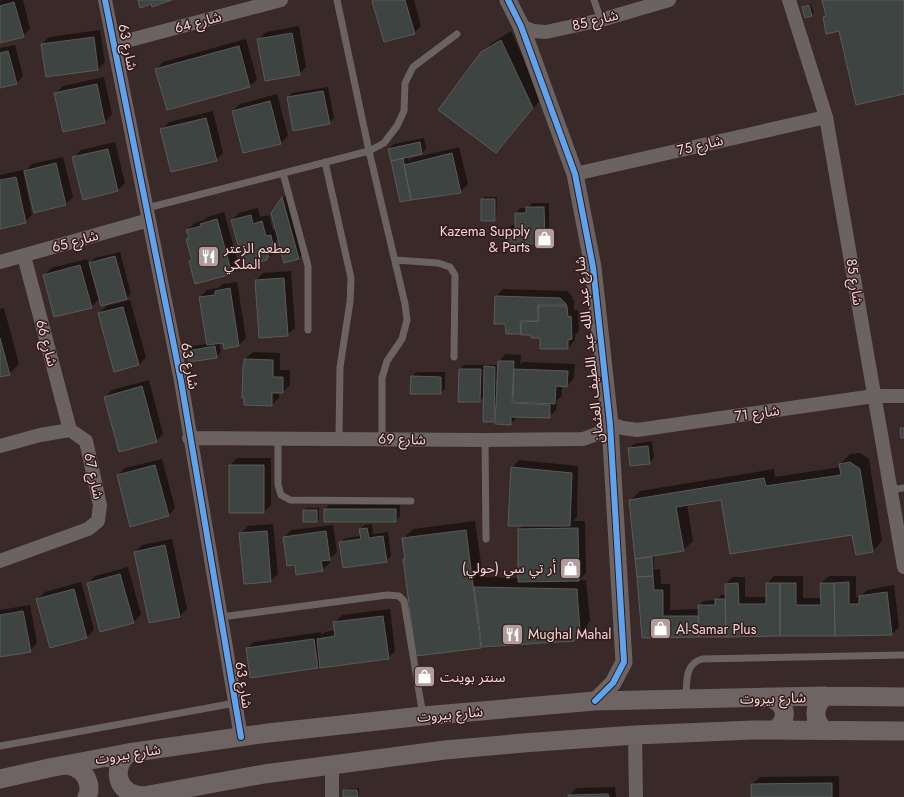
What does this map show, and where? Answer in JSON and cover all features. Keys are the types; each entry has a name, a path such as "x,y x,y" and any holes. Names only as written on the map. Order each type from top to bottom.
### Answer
{"main road":[{"name":"شارع بيروت","path":"0,779 128,753 241,737 423,716 595,701 825,696 904,697"},
{"path":"824,730 816,720 816,713 820,701 825,696"},
{"path":"771,698 782,706 784,712 784,720 775,730"},
{"path":"128,753 119,765 119,781 129,792 141,796 264,774 445,750 635,735 775,730 904,731"},
{"path":"66,765 76,768 84,774 89,784 89,794 87,797"}],"street":[{"name":"شارع 63","path":"105,0 181,381 189,438 241,737"},
{"name":"شارع 64","path":"115,44 281,0"},
{"name":"شارع عبد الله عبد اللطيف العثمان","path":"508,0 521,26 575,174 593,267 610,424 624,662 613,683 595,701"},
{"name":"شارع 85","path":"521,26 533,31 546,32 601,20 669,0"},
{"name":"شارع 85","path":"788,0 826,117 874,396 897,489 904,568"},
{"name":"شارع 75","path":"575,174 826,117"},
{"name":"شارع 65","path":"0,262 24,256 148,214"},
{"name":"شارع 66","path":"24,256 70,430"},
{"name":"شارع 71","path":"610,424 637,430 874,396 904,396"},
{"name":"شارع 69","path":"189,438 485,440 583,439 597,434 610,424"},
{"path":"0,446 40,435 70,430"},
{"name":"شارع 67","path":"0,561 88,529 98,521 100,505 86,441 70,430"},
{"path":"635,735 636,797"},
{"path":"332,765 332,797"}],"lane":[{"path":"337,0 369,151 405,304 407,320 402,339 387,361 382,378 382,439"},
{"path":"594,0 601,20"},
{"path":"148,214 283,173 369,151 384,143 397,126 404,111 405,83 413,67 457,34"},
{"path":"325,162 350,278 350,302 340,367 339,438"},
{"path":"283,173 308,266 308,330"},
{"path":"395,260 438,263 450,267 455,275 454,357"},
{"path":"278,438 278,485 281,495 290,500 411,501"},
{"path":"485,440 486,539"},
{"path":"221,617 387,595 399,596 404,601 423,716"},
{"path":"686,699 689,669 696,661 702,659 904,655"},
{"path":"0,746 235,703"}],"building":[{"path":"138,0 172,0 152,7 151,4 140,8"},
{"path":"405,0 415,34 384,42 372,1"},
{"path":"822,0 904,0 904,94 856,105 839,31 826,34 823,17 826,16"},
{"path":"14,2 24,37 0,43 0,6"},
{"path":"809,5 812,16 805,18 802,7"},
{"path":"292,33 300,75 265,81 257,39"},
{"path":"94,37 98,70 46,77 41,44"},
{"path":"501,40 533,108 496,153 438,110 481,52"},
{"path":"239,46 250,87 167,110 155,69"},
{"path":"8,51 17,84 0,88 0,53"},
{"path":"97,84 105,123 63,132 54,93"},
{"path":"323,91 330,124 293,131 287,97"},
{"path":"270,101 281,144 243,153 232,111"},
{"path":"206,118 217,161 171,172 160,129"},
{"path":"420,142 422,154 391,161 388,149"},
{"path":"108,149 118,191 83,200 72,157"},
{"path":"452,153 461,193 411,200 404,165"},
{"path":"403,158 411,200 400,202 391,161"},
{"path":"56,163 66,205 34,213 24,171"},
{"path":"16,177 26,223 0,229 0,180"},
{"path":"282,197 299,259 284,263 271,213"},
{"path":"481,199 495,199 495,221 481,221"},
{"path":"526,207 544,207 545,243 525,244 525,247 507,249 506,230 515,229 515,213 526,213"},
{"path":"251,215 253,224 262,221 266,236 271,235 273,245 266,247 269,257 267,257 267,260 244,266 231,220"},
{"path":"217,219 232,274 195,284 189,261 192,260 186,239 189,238 186,230 201,226 200,224"},
{"path":"115,256 127,299 101,306 89,263"},
{"path":"80,265 92,308 54,317 43,275"},
{"path":"284,278 288,336 259,338 255,280"},
{"path":"230,288 239,346 224,349 223,343 207,345 199,297 215,295 215,291"},
{"path":"495,296 560,298 567,305 538,305 538,321 520,321 521,334 506,334 505,324 494,324"},
{"path":"538,306 567,306 568,317 571,316 572,339 568,340 568,349 540,349 540,338 531,338 531,335 521,335 521,322 539,321"},
{"path":"123,307 139,365 114,372 98,313"},
{"path":"0,338 10,375 0,377"},
{"path":"215,346 217,358 189,362 187,351"},
{"path":"244,359 273,360 273,377 283,377 283,393 272,393 272,406 244,405 244,398 242,398"},
{"path":"498,361 514,361 512,403 550,405 550,418 511,417 511,425 495,424"},
{"path":"484,366 495,367 494,422 483,422"},
{"path":"459,369 481,369 480,402 458,402"},
{"path":"514,369 568,371 567,387 556,386 555,404 513,402"},
{"path":"411,376 441,377 441,394 410,394"},
{"path":"142,386 157,442 119,452 104,397"},
{"path":"900,428 904,428 904,438 901,438"},
{"path":"648,446 650,464 630,466 628,448"},
{"path":"850,462 860,469 873,552 856,555 852,535 730,554 721,500 676,507 684,551 635,559 629,500 764,478 766,486 841,475 839,464"},
{"path":"155,465 169,516 130,527 117,475"},
{"path":"229,465 264,465 264,513 229,513"},
{"path":"511,467 572,473 570,526 508,526"},
{"path":"324,509 396,509 396,522 324,522"},
{"path":"303,510 317,510 317,522 303,522"},
{"path":"367,528 369,538 383,536 387,562 343,568 339,542 361,539 359,529"},
{"path":"578,528 579,581 518,582 518,529"},
{"path":"466,530 481,648 416,656 403,559 405,559 402,538"},
{"path":"267,531 271,582 244,584 239,533"},
{"path":"326,531 330,560 321,561 323,571 296,575 295,565 287,566 283,537"},
{"path":"165,545 180,617 149,623 134,552"},
{"path":"652,557 653,576 637,577 635,559"},
{"path":"120,574 134,623 100,632 87,583"},
{"path":"653,576 654,590 663,590 663,616 698,616 699,637 642,638 637,577"},
{"path":"849,582 849,604 859,604 859,596 887,592 892,635 835,636 834,583"},
{"path":"738,583 739,604 766,604 766,583 780,583 780,636 726,637 725,584"},
{"path":"780,583 796,583 796,605 821,605 820,583 834,583 835,636 780,636"},
{"path":"474,587 577,589 580,631 574,641 482,647"},
{"path":"74,589 87,638 50,648 36,599"},
{"path":"715,599 725,599 726,637 699,637 698,605 715,605"},
{"path":"23,611 31,652 0,657 0,615"},
{"path":"383,616 389,659 320,668 317,639 335,636 333,622"},
{"path":"314,639 318,668 250,678 246,648"},
{"path":"832,783 832,797 751,797 751,784"},
{"path":"343,790 357,790 358,797 343,797"},
{"path":"608,794 609,797 568,797 568,795"}],"cycle path":[{"path":"105,0 181,381 241,737"},
{"path":"508,0 521,26 575,174 593,267 610,424 624,662 613,683 595,701"}],"place":[{"name":"Kazema Supply & Parts","path":"545,239"},
{"name":"مطعم الزعتر الملكي","path":"208,256"},
{"name":"أر تي سي (حولي)","path":"571,568"},
{"name":"Al-Samar Plus","path":"661,629"},
{"name":"Mughal Mahal","path":"512,634"},
{"name":"سنتر بوينت","path":"424,677"}]}
